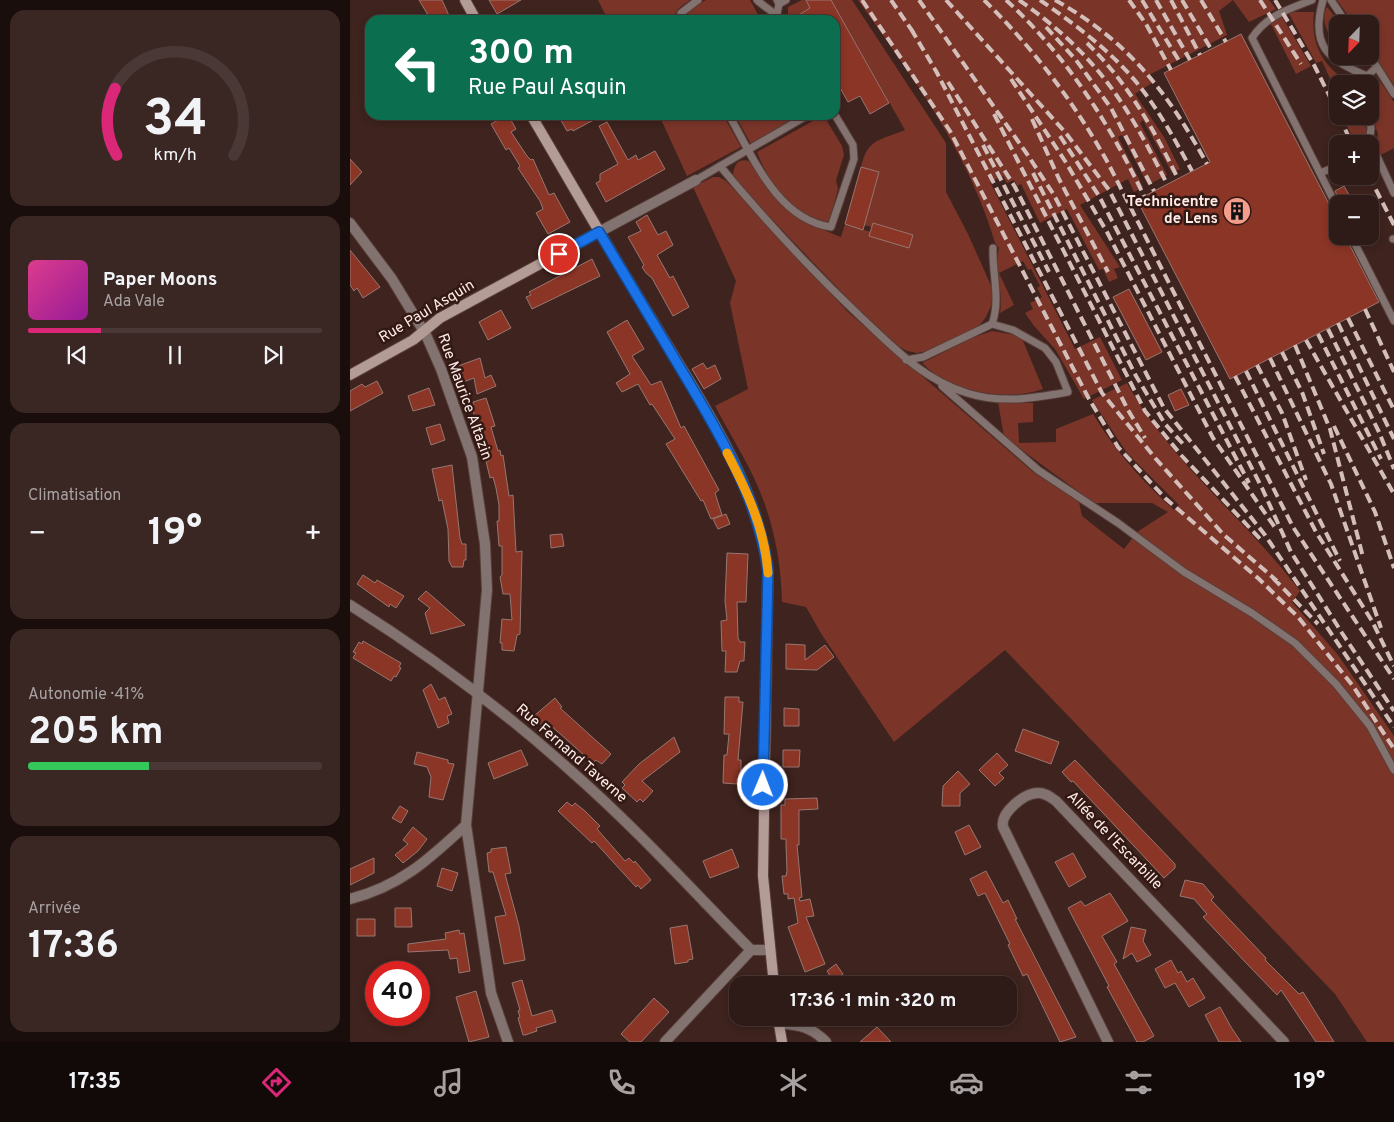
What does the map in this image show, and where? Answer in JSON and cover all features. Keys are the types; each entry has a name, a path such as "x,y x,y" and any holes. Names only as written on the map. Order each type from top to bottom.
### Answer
{"street":[{"path":"465,0 473,15"},
{"path":"534,120 704,407 748,493 758,520 768,571 763,876 773,976"},
{"path":"599,232 696,180"},
{"name":"Rue Maurice Altazin","path":"350,223 392,279 424,330 441,369 472,457 485,544 487,590 466,825 491,993 508,1042"},
{"name":"Rue Paul Asquin","path":"350,375 413,340 440,318 599,232"},
{"name":"Rue Fernand Taverne","path":"350,605 390,630 479,693 572,771 651,847 751,950"},
{"name":"Allée de l'Escarbille","path":"1108,1042 1003,827 1002,822 1007,810 1032,794 1048,795 1056,802 1284,1042"},
{"path":"350,899 372,893 421,867 466,825"},
{"path":"665,1042 751,950 770,950"},
{"path":"780,1026 782,1042"},
{"path":"804,1026 818,1033 826,1042"}],"lane":[{"path":"681,15 698,0"},
{"path":"756,0 775,15"},
{"path":"778,15 778,2 786,0"},
{"path":"1312,0 1283,11 1273,17 1256,30 1252,38 1331,195"},
{"path":"1323,0 1317,19 1320,36 1327,54 1346,67 1365,75"},
{"path":"1331,0 1341,15"},
{"path":"1368,75 1377,67 1394,94"},
{"path":"732,120 771,189 795,211 817,225 831,227 854,159 853,145 838,120"},
{"path":"696,180 799,120"},
{"path":"1379,162 1394,193"},
{"path":"720,166 792,248 906,360 938,382 1038,470 1118,523 1184,572 1252,612 1295,643 1336,684 1370,726 1394,770"},
{"path":"1320,174 1329,170"},
{"path":"1356,245 1394,321"},
{"path":"992,324 997,310 996,290 992,271 993,248"},
{"path":"906,360 923,357 992,324 1013,330 1045,348 1056,362 1068,392 1037,398 1000,400 968,394 938,382"}],"shaded area":[{"path":"598,0 690,0 679,8 675,15 606,15"},
{"path":"706,0 750,0 758,15 686,15 691,8"},
{"path":"806,0 810,8 799,15 788,15 788,7"},
{"path":"831,0 852,0 946,143 946,192 968,234 993,290 991,306 979,326 928,351 917,353 907,351 898,346 853,304 761,208 733,175 734,169 739,162 749,161 768,187 788,207 799,216 825,230 841,237 845,224 871,232 870,236 909,247 913,235 873,223 872,227 864,225 879,172 861,167 867,151 871,145 881,139 905,130"},
{"path":"858,0 1233,0 1219,11 1227,35 1147,76 1152,83 1135,94 1164,137 1180,169 1172,173 1143,120 1140,123 1167,175 1148,185 1122,135 1118,137 1143,187 1134,192 1128,179 1080,205 1120,267 1114,269 1118,278 1109,282 1103,269 1099,270 1067,209 1040,223 1021,184 1017,186 1014,180 1007,183 1003,176 990,182 1075,349 1100,337 1122,380 1084,399 1055,349 1025,313 1033,309 1030,303 1042,297 1037,288 1040,286 1031,269 1028,270 1023,261 999,273 1014,305 1000,313 1001,296 997,265 999,248 995,243 984,210 970,178 937,116 899,57"},
{"path":"1233,0 1269,0 1276,9 1249,22"},
{"path":"1337,0 1394,0 1394,85 1379,62 1379,15 1348,15"},
{"path":"1327,7 1334,15 1329,15 1329,34 1324,18"},
{"path":"1288,12 1314,12 1314,34 1320,54 1339,75 1329,76 1322,61 1316,63"},
{"path":"1281,15 1311,66 1296,74 1270,22"},
{"path":"1379,80 1394,102 1394,148 1379,156 1378,134 1375,125 1379,125"},
{"path":"661,120 726,120 741,147 687,176"},
{"path":"738,120 792,120 751,144"},
{"path":"815,120 826,120 842,146 844,155 836,180 838,189 829,222 805,213 784,197 768,175 757,152"},
{"path":"1346,125 1366,125 1367,135 1352,135"},
{"path":"713,177 719,177 726,181 848,312 1033,472 1079,502 1082,516 1124,549 1137,532 1168,512 1152,503 1094,503 1004,437 998,402 1033,403 1033,422 1018,423 1019,443 1056,442 1056,429 1093,414 1110,441 1130,465 1174,510 1179,505 1127,453 1092,400 1127,383 1145,412 1186,465 1256,539 1300,591 1292,602 1338,655 1394,736 1394,763 1372,725 1307,652 1303,657 1334,687 1368,728 1394,773 1394,1042 1367,1042 1335,994 1005,650 894,742 822,635 806,607 782,602 776,543 764,501 748,466 715,406 748,389 730,303 736,281 693,187"},
{"path":"992,331 1021,336 1043,389 1006,395 980,392 944,380 922,363 972,338"}],"building":[{"path":"419,0 442,0 449,15 428,15"},
{"path":"489,0 521,0 497,14"},
{"path":"806,0 831,0 839,15 799,15 810,8"},
{"path":"840,16 889,103 870,114 860,96 848,102 840,88"},
{"name":"Technicentre de Lens","path":"1241,34 1329,204 1329,245 1350,245 1379,302 1230,379 1137,200 1210,162 1164,73"},
{"path":"498,120 511,120 516,129 511,132 527,156 531,160 533,159 549,195 554,193 570,222 548,234 536,213 543,209 540,201 518,168 520,166 509,148 506,150 491,124"},
{"path":"561,120 594,120 573,131 572,129 567,131"},
{"path":"607,122 628,160 636,155 638,160 655,151 665,169 606,202 596,183 600,181 600,174 618,164 599,126"},
{"path":"350,159 362,172 350,185"},
{"path":"861,167 879,172 863,230 845,224"},
{"path":"1344,186 1349,195 1337,195 1335,191"},
{"path":"647,215 658,235 666,231 673,245 657,255 670,278 673,276 689,307 673,316 652,278 642,267 644,265 628,237 641,231 636,222"},
{"path":"873,223 913,235 909,248 869,236"},
{"path":"350,250 380,287 363,298 357,288 354,291 350,285"},
{"path":"592,259 600,276 532,309 526,297 531,295 529,292"},
{"path":"1129,289 1162,352 1146,360 1113,297"},
{"path":"501,310 511,328 488,340 479,322"},
{"path":"627,320 644,349 632,356 651,385 661,381 681,428 684,426 719,490 715,493 722,515 711,519 703,500 701,501 666,444 675,439 652,404 650,405 638,384 622,392 616,383 630,374 607,332"},
{"path":"480,358 485,378 491,375 496,386 477,394 474,378 463,382 458,366"},
{"path":"703,363 707,369 715,365 721,379 704,389 692,369"},
{"path":"377,381 383,393 350,411 350,391 362,384 365,387"},
{"path":"429,388 435,405 413,411 408,396"},
{"path":"1181,389 1189,405 1175,411 1168,395"},
{"path":"486,398 495,426 491,427 498,451 500,450 501,456 503,455 509,496 513,495 516,552 522,551 520,634 517,635 514,651 502,650 502,643 500,643 502,619 512,620 510,594 503,594 500,577 502,575 502,546 499,546 497,521 499,521 499,505 496,488 493,477 490,478 486,461 489,461 472,408 474,407 473,402"},
{"path":"440,424 445,440 431,445 426,428"},
{"path":"452,465 460,538 462,544 466,544 466,560 464,560 463,567 452,567 449,561 448,529 442,500 439,501 432,469"},
{"path":"726,514 730,524 718,529 713,519"},
{"path":"562,534 564,546 551,548 550,535"},
{"path":"727,553 748,554 746,602 737,602 738,638 740,642 745,642 744,661 740,661 737,672 725,672 726,651 722,651 721,621 727,620 725,601"},
{"path":"363,575 375,583 377,580 404,596 396,608 390,604 389,607 357,584"},
{"path":"426,591 465,625 431,634 425,613 430,608 418,599"},
{"path":"363,641 401,663 399,667 401,668 396,677 394,676 391,681 353,658 356,653 353,652 359,642 362,644"},
{"path":"786,644 805,645 805,660 825,645 834,657 817,670 786,669"},
{"path":"431,684 439,700 445,697 452,714 447,716 449,723 438,728 423,690"},
{"path":"725,697 739,697 739,702 743,702 738,760 741,760 741,780 737,779 737,784 723,783 724,755 727,755 729,734 724,734"},
{"path":"555,698 562,707 560,708 611,754 602,764 596,760 593,763 549,724 544,728 534,716"},
{"path":"784,708 799,709 799,726 784,726"},
{"path":"1023,729 1059,742 1051,764 1015,751"},
{"path":"674,737 680,752 642,781 653,791 643,802 640,799 637,802 622,788 625,785 622,782 639,764"},
{"path":"521,750 528,765 494,779 488,763"},
{"path":"783,750 800,750 799,767 783,767"},
{"path":"417,752 448,760 448,763 454,764 443,800 429,797 431,777 427,767 414,764"},
{"path":"997,753 1008,765 999,773 1004,778 995,786 979,770"},
{"path":"1075,760 1175,864 1175,868 1164,878 1073,781 1071,782 1062,772"},
{"path":"958,771 970,784 960,793 960,806 942,806 943,786"},
{"path":"817,798 818,809 799,810 799,845 797,845 802,897 799,898 800,901 810,899 814,916 806,917 825,964 805,972 788,927 798,923 794,898 788,899 788,894 784,894 782,876 786,876 787,871 786,839 781,839 781,805 785,805 785,799"},
{"path":"567,802 572,806 575,803 585,811 600,826 597,829 625,861 629,858 634,863 635,861 651,880 641,889 638,885 636,887 594,841 592,843 558,811"},
{"path":"400,806 408,811 401,823 392,818"},
{"path":"969,825 981,847 965,855 955,832"},
{"path":"413,827 427,839 418,851 403,863 395,855 408,844 403,840"},
{"path":"506,847 511,873 505,874 519,926 525,960 504,964 495,917 506,915 493,872 489,872 487,853 491,852 491,849"},
{"path":"732,849 739,867 710,878 703,861"},
{"path":"1073,853 1086,877 1069,887 1055,862"},
{"path":"374,858 374,873 350,885 350,869"},
{"path":"442,868 458,873 452,891 437,886"},
{"path":"986,871 1003,903 1008,900 1017,919 1015,919 1076,1037 1060,1042 1027,974 1023,976 1008,945 1010,944 985,893 978,896 970,879"},
{"path":"1185,880 1203,884 1214,897 1211,900 1266,958 1265,960 1299,994 1303,992 1334,1042 1316,1042 1281,990 1277,995 1249,966 1203,917 1207,914 1194,899 1180,896"},
{"path":"1110,893 1128,921 1102,936 1117,962 1114,964 1154,1036 1143,1042 1137,1042 1068,908 1081,901 1085,906"},
{"path":"395,908 411,908 412,927 395,927"},
{"path":"357,919 375,919 375,936 357,936"},
{"path":"687,925 693,959 688,960 688,962 675,964 670,928"},
{"path":"1131,927 1146,930 1143,941 1151,955 1137,962 1132,953 1123,959"},
{"path":"459,930 460,934 464,933 470,971 459,973 457,958 450,959 448,950 408,952 408,944 446,939 445,933"},
{"path":"1171,960 1178,973 1181,971 1187,982 1193,978 1205,998 1189,1007 1175,983 1165,988 1155,969"},
{"path":"836,964 843,974 830,976 827,971"},
{"path":"522,980 532,1016 552,1010 556,1022 536,1028 537,1031 525,1035 523,1035 518,1018 520,1017 518,1011 520,1010 512,983"},
{"path":"476,991 489,1037 469,1042 456,997"},
{"path":"654,998 669,1012 641,1042 630,1042 621,1034"},
{"path":"1220,1007 1241,1042 1219,1042 1205,1015"},
{"path":"877,1027 891,1042 860,1042"}],"railway":[{"path":"862,0 950,131 1089,399 1118,447 1165,498 1259,579 1298,617 1353,686 1394,749"},
{"path":"891,0 915,35"},
{"path":"919,0 1054,195 1164,408 1265,535 1394,727"},
{"path":"946,0 1065,132 1109,190 1262,488 1291,552 1394,711"},
{"path":"984,0 1020,38 1052,77 1095,140 1293,527 1394,679"},
{"path":"1006,0 1048,43 1084,91 1131,169 1144,196"},
{"path":"1019,0 1069,40 1106,81 1137,128 1167,184"},
{"path":"1040,0 1091,38 1115,59 1137,83 1160,115 1192,171"},
{"path":"1055,0 1104,33 1143,70 1177,113 1207,164"},
{"path":"1129,0 1146,24 1171,70"},
{"path":"1142,0 1181,64"},
{"path":"1156,0 1190,60"},
{"path":"1171,0 1200,55"},
{"path":"1182,0 1211,49"},
{"path":"1201,0 1226,42"},
{"path":"1260,0 1301,64"},
{"path":"1275,0 1314,65 1329,95"},
{"path":"1046,27 1076,60 1111,108 1154,191"},
{"path":"911,29 936,71 1102,393 1156,459 1224,535 1277,581"},
{"path":"1087,43 1127,90 1149,124 1178,179"},
{"path":"1011,79 1065,161 1107,232 1213,438 1276,529"},
{"path":"948,82 1015,187 1128,410 1145,438"},
{"path":"994,114 1145,411 1181,455 1263,542"},
{"path":"1032,119 1059,179 1108,272"},
{"path":"1343,125 1348,135"},
{"path":"1060,136 1099,196 1249,483"},
{"path":"983,145 1049,272"},
{"path":"1033,173 1136,376 1165,424 1184,445"},
{"path":"1374,185 1394,225"},
{"path":"1365,309 1394,372"},
{"path":"1348,318 1394,410"},
{"path":"1338,323 1394,439"},
{"path":"1328,329 1379,432 1394,469"},
{"path":"1318,334 1381,459"},
{"path":"1306,340 1394,494"},
{"path":"1295,345 1330,429 1363,557"},
{"path":"1282,352 1302,392 1324,454"},
{"path":"1270,358 1331,484 1381,628"},
{"path":"1257,365 1282,413 1306,480"},
{"path":"1246,371 1340,561"},
{"path":"1235,376 1316,532 1372,621 1394,666"},
{"path":"1334,426 1375,512 1394,568"},
{"path":"1273,578 1318,624"}],"slow traffic":[{"path":"727,453 748,493 758,520 764,543 768,573"}],"place":[{"name":"Technicentre de Lens","path":"1237,211"}],"route":[{"path":"559,254 599,232 704,407 748,493 764,543 768,571 763,785"}]}
